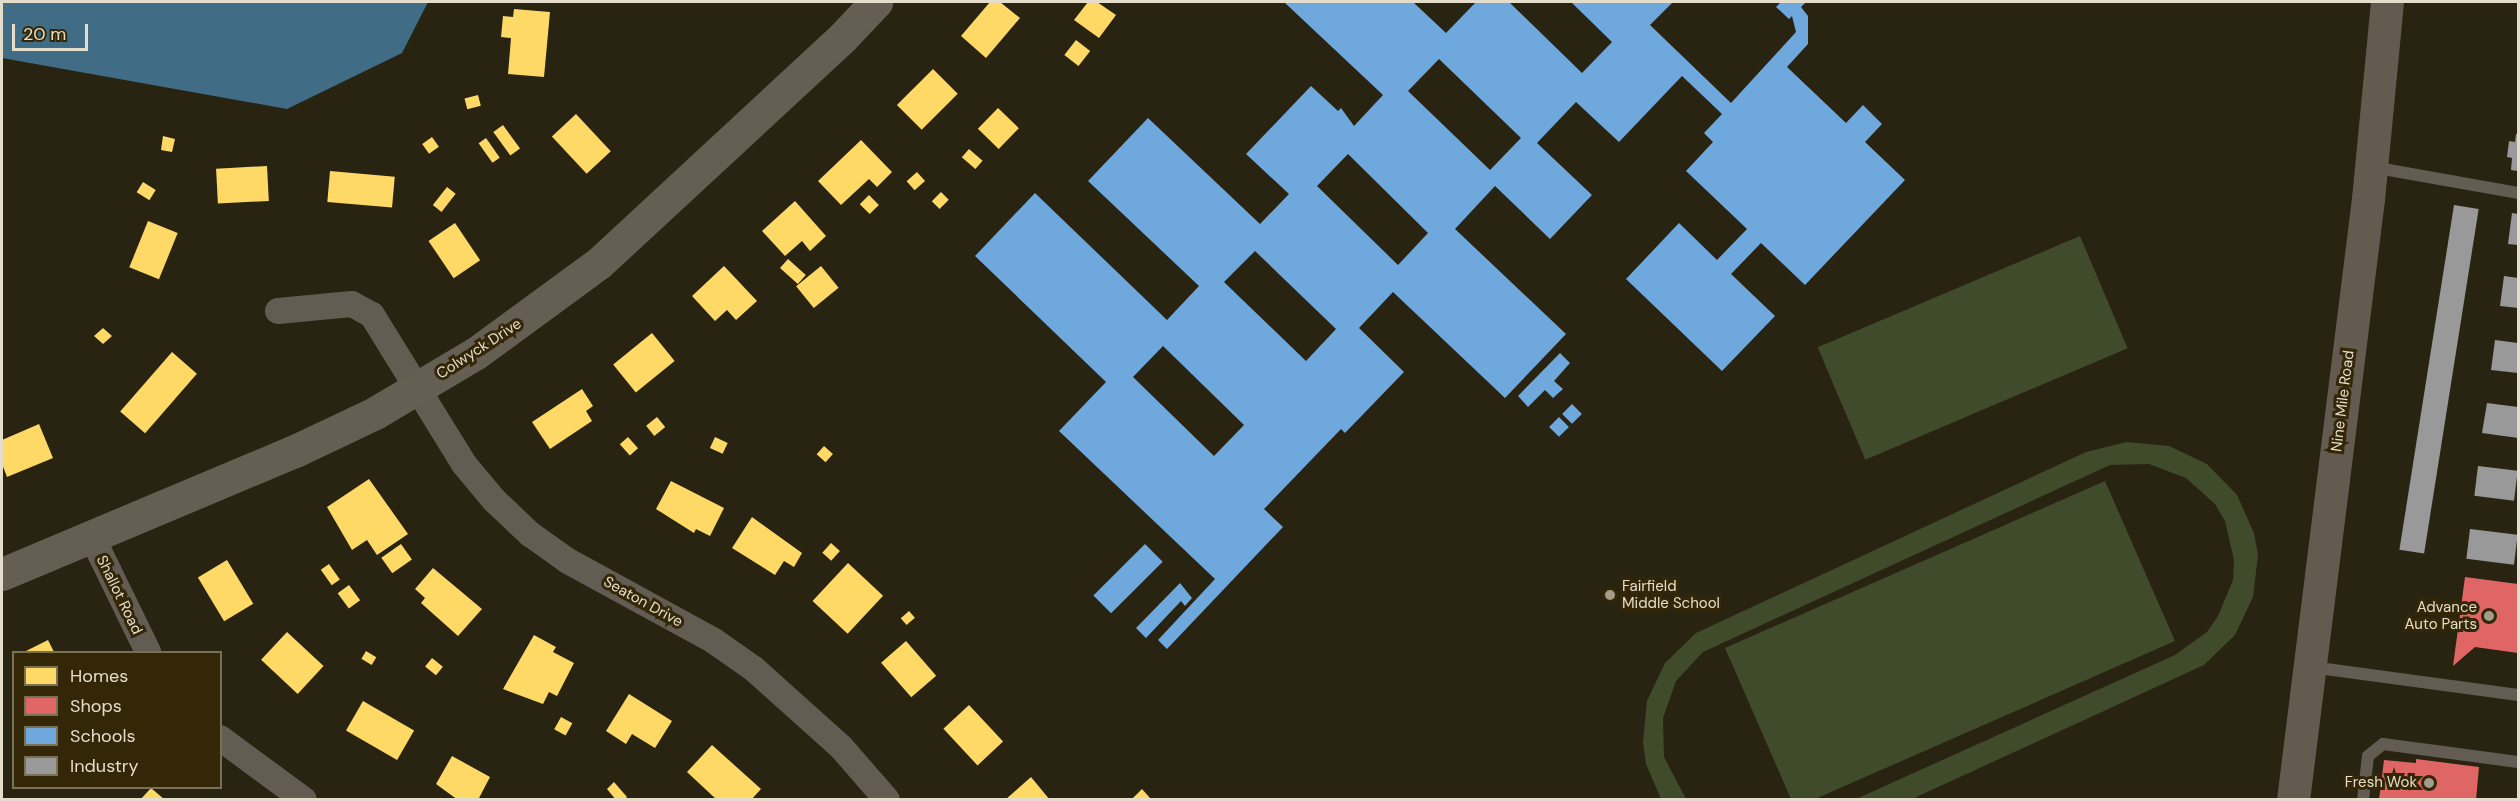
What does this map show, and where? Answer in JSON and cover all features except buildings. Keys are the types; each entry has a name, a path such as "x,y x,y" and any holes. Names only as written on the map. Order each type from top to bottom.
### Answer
{"main road":[{"name":"Nine Mile Road","path":"2293,800 2371,167 2387,2"}],"street":[{"name":"Colwyck Drive","path":"2,574 295,451 375,413 516,327 599,263 795,82 876,2"},
{"name":"Seaton Drive","path":"278,311 352,304 382,325 464,464 494,500 530,534 568,561 714,641 754,669 841,747 887,800"},
{"name":"Shallot Road","path":"92,537 148,651"},
{"path":"222,739 304,800"}],"lane":[{"path":"2371,167 2518,193"},
{"path":"2310,667 2518,695"},
{"path":"2363,800 2368,756 2383,744 2518,762"}],"green space":[{"path":"2080,236 2128,348 1865,460 1818,347"},
{"path":"2127,442 2169,446 2207,464 2237,495 2254,533 2258,555 2253,597 2235,635 2204,665 1912,799 1856,799 2175,655 2207,632 2218,616 2233,580 2234,560 2225,521 2215,504 2186,478 2149,464 2110,465 1703,652 1676,681 1663,718 1664,757 1686,799 1661,799 1646,764 1643,743 1647,701 1665,663 1696,633 2086,452"},
{"path":"2105,481 2175,641 1815,799 1791,799 1725,648"}],"water":[{"path":"2,2 428,2 402,53 287,109 2,58"}],"place":[{"name":"Fairfield Middle School","path":"1610,595"},
{"name":"Advance Auto Parts","path":"2489,616"},
{"name":"Fresh Wok","path":"2429,783"}]}
